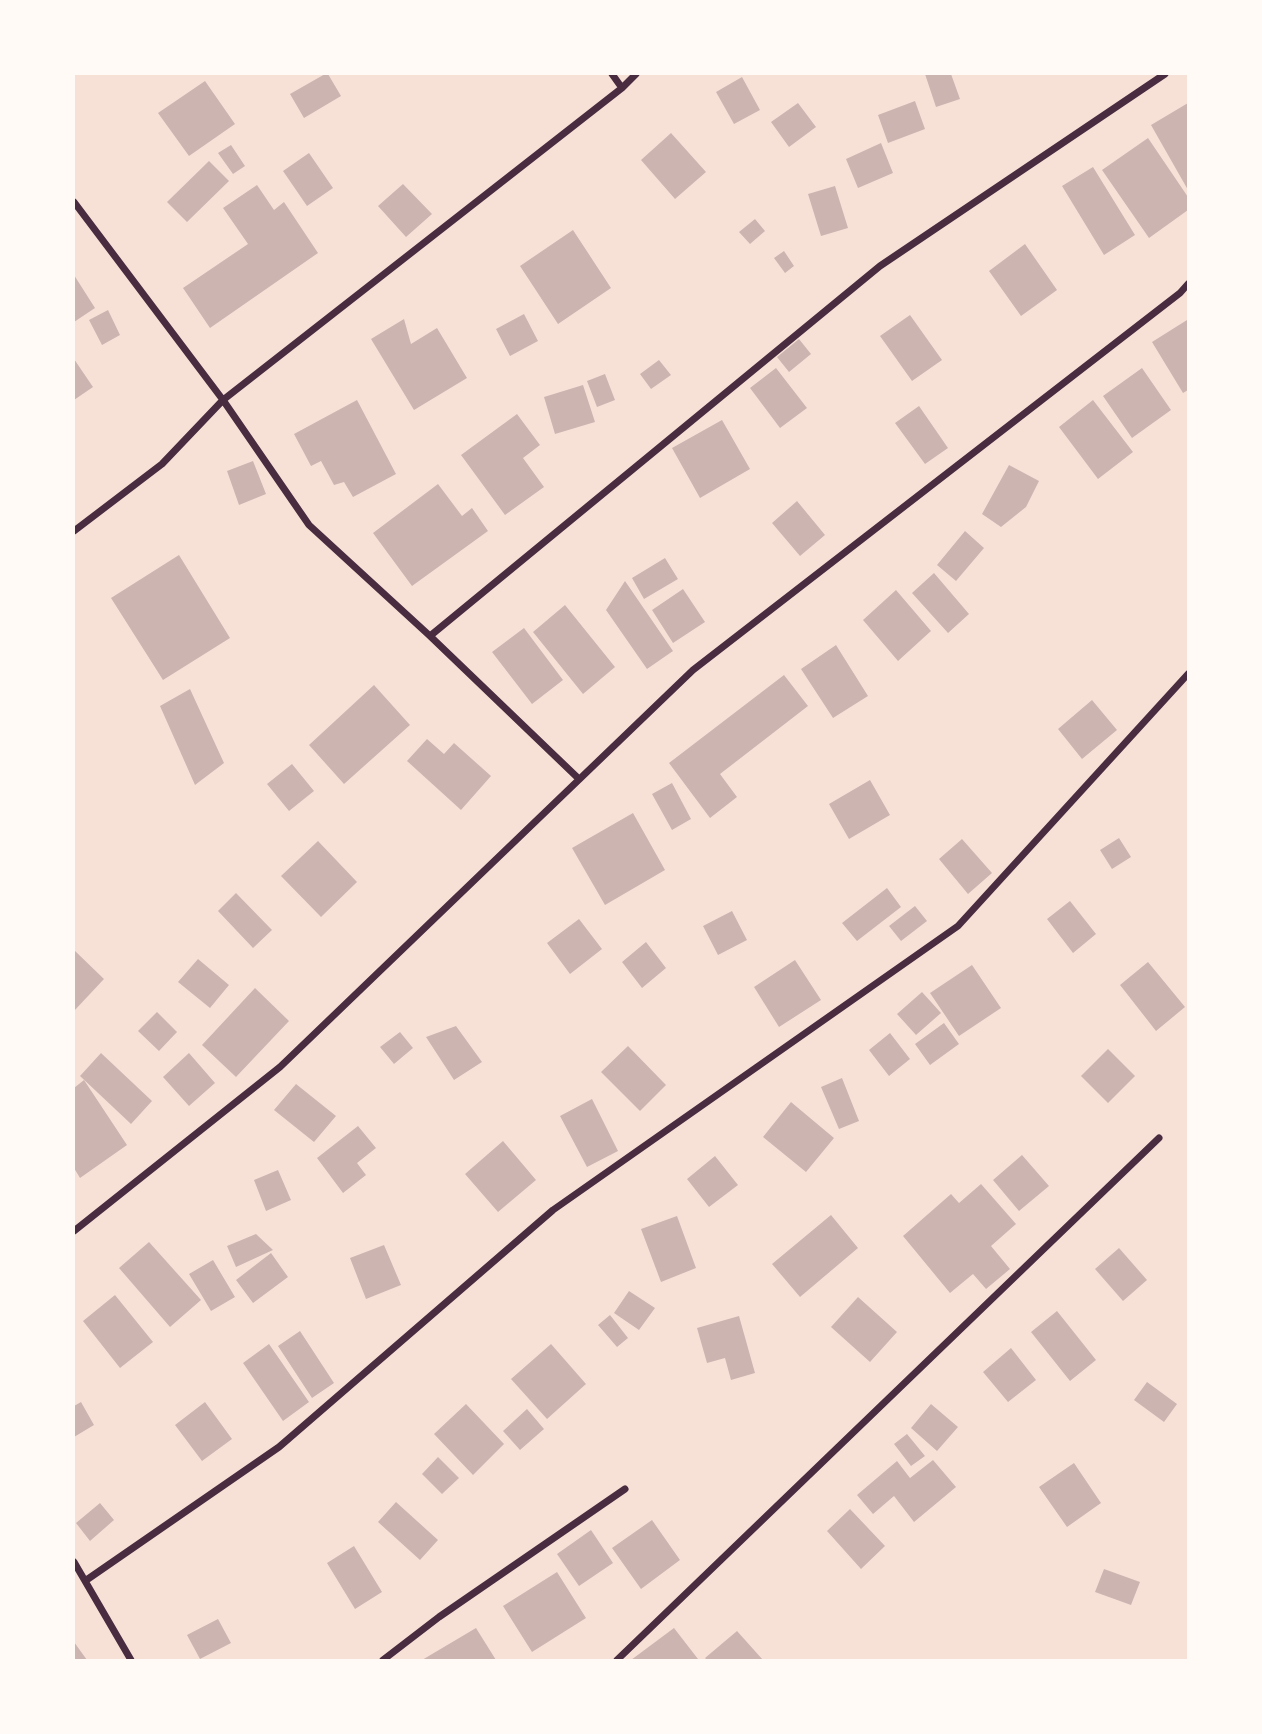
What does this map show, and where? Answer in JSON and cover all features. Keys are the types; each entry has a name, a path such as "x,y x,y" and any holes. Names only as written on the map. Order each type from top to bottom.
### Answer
{"street":[{"path":"612,74 622,88"},
{"path":"74,531 162,464 223,400 622,88 636,74"},
{"path":"430,636 880,266 1165,74"},
{"path":"74,202 223,400 309,525 579,779"},
{"path":"74,1231 279,1067 693,670 1180,293 1188,284"},
{"path":"85,1581 279,1447 552,1210 958,926 1188,674"},
{"path":"617,1661 1159,1138"},
{"path":"383,1661 439,1617 625,1489"},
{"path":"74,1562 131,1661"}],"building":[{"path":"328,74 341,96 304,118 290,94"},
{"path":"925,74 951,74 960,99 936,107"},
{"path":"742,77 760,110 734,124 716,92"},
{"path":"205,81 235,124 189,156 158,113"},
{"path":"915,101 925,129 888,143 878,115"},
{"path":"798,103 816,127 789,147 771,122"},
{"path":"1188,103 1188,190 1151,125"},
{"path":"671,133 706,172 675,199 641,160"},
{"path":"1148,138 1188,197 1188,210 1149,238 1102,170"},
{"path":"881,143 893,173 858,188 846,159"},
{"path":"231,145 245,166 233,174 218,153"},
{"path":"309,153 333,188 307,206 283,171"},
{"path":"209,161 229,181 187,222 167,202"},
{"path":"1093,167 1135,235 1104,255 1062,186"},
{"path":"403,184 432,214 406,237 378,206"},
{"path":"257,185 274,210 284,202 318,253 210,328 183,288 248,244 223,208"},
{"path":"835,186 848,228 821,236 808,194"},
{"path":"755,219 765,231 750,244 739,232"},
{"path":"573,230 611,288 558,324 520,266"},
{"path":"1025,244 1057,290 1021,316 989,271"},
{"path":"784,251 794,266 785,273 774,258"},
{"path":"74,275 95,308 74,322"},
{"path":"108,310 120,335 102,345 89,320"},
{"path":"524,314 538,341 510,356 496,329"},
{"path":"910,315 942,360 912,381 880,336"},
{"path":"404,319 411,344 437,328 467,378 414,410 371,339"},
{"path":"1187,320 1188,390 1183,393 1152,342"},
{"path":"799,339 811,354 789,372 777,357"},
{"path":"74,359 93,387 74,400"},
{"path":"659,360 671,375 651,389 640,374"},
{"path":"776,368 807,408 780,428 750,388"},
{"path":"1142,368 1171,410 1132,438 1103,396"},
{"path":"605,374 615,400 597,407 587,381"},
{"path":"583,385 595,422 555,434 544,397"},
{"path":"357,400 396,474 353,497 344,482 334,485 321,461 311,466 294,434"},
{"path":"1093,400 1133,452 1098,479 1059,427"},
{"path":"919,406 948,448 925,464 895,423"},
{"path":"517,414 540,445 523,458 544,487 505,515 461,455"},
{"path":"722,420 750,469 700,498 672,448"},
{"path":"253,461 266,494 239,505 227,471"},
{"path":"1009,465 1039,481 1026,507 1001,527 982,514"},
{"path":"438,484 462,516 472,508 488,531 412,586 373,533"},
{"path":"797,501 825,535 800,556 772,523"},
{"path":"965,531 984,548 956,581 937,565"},
{"path":"179,555 230,638 163,680 111,598"},
{"path":"665,558 678,579 644,599 632,578"},
{"path":"934,573 969,614 948,633 912,593"},
{"path":"625,581 673,651 647,669 606,610"},
{"path":"683,589 705,622 673,643 652,610"},
{"path":"896,590 931,631 898,661 863,620"},
{"path":"565,605 615,667 583,694 533,632"},
{"path":"524,628 563,680 532,704 492,652"},
{"path":"836,645 868,696 833,718 801,669"},
{"path":"784,675 808,706 720,774 737,797 710,818 669,763"},
{"path":"374,685 410,725 344,784 309,745"},
{"path":"190,689 224,763 195,785 160,706"},
{"path":"1092,700 1117,730 1082,759 1058,729"},
{"path":"427,739 444,754 454,743 491,776 461,810 407,761"},
{"path":"292,764 314,791 289,811 267,784"},
{"path":"870,780 890,815 849,839 829,804"},
{"path":"672,783 691,819 672,830 652,794"},
{"path":"633,813 665,870 605,905 572,848"},
{"path":"1119,838 1131,857 1112,869 1100,850"},
{"path":"962,839 992,873 968,894 939,859"},
{"path":"318,841 357,882 321,917 281,876"},
{"path":"887,888 901,907 857,941 842,923"},
{"path":"236,893 272,930 253,948 218,911"},
{"path":"1070,901 1096,934 1073,953 1047,919"},
{"path":"915,906 927,921 901,941 889,926"},
{"path":"732,911 747,940 718,955 703,926"},
{"path":"579,919 602,949 570,974 547,943"},
{"path":"646,942 666,968 642,988 622,962"},
{"path":"74,950 104,979 74,1011"},
{"path":"198,959 229,985 210,1008 178,982"},
{"path":"795,960 821,1000 779,1027 754,987"},
{"path":"1148,962 1185,1007 1156,1031 1120,985"},
{"path":"972,965 1001,1008 959,1036 930,993"},
{"path":"255,988 289,1021 236,1077 202,1045"},
{"path":"922,992 941,1013 916,1035 897,1014"},
{"path":"157,1012 177,1032 159,1051 138,1031"},
{"path":"944,1023 959,1044 930,1065 915,1044"},
{"path":"456,1026 482,1062 454,1080 426,1037"},
{"path":"400,1032 413,1048 394,1064 380,1047"},
{"path":"890,1033 910,1059 889,1076 869,1050"},
{"path":"628,1046 666,1085 640,1111 601,1072"},
{"path":"1108,1049 1135,1076 1108,1103 1081,1076"},
{"path":"101,1053 152,1101 131,1124 80,1076"},
{"path":"189,1053 215,1083 189,1106 163,1077"},
{"path":"842,1078 859,1121 839,1129 821,1087"},
{"path":"84,1080 127,1145 80,1178 74,1168 74,1088"},
{"path":"296,1084 336,1116 314,1142 274,1110"},
{"path":"592,1099 618,1151 587,1167 560,1116"},
{"path":"791,1102 834,1138 806,1172 763,1137"},
{"path":"358,1126 376,1148 357,1163 366,1175 343,1193 317,1158"},
{"path":"503,1141 536,1180 498,1212 465,1174"},
{"path":"1022,1155 1049,1186 1019,1211 993,1180"},
{"path":"715,1156 738,1185 709,1207 687,1179"},
{"path":"278,1170 291,1200 266,1211 254,1180"},
{"path":"981,1184 1016,1224 991,1246 1010,1269 986,1289 973,1274 950,1293 903,1236 951,1194 959,1203"},
{"path":"831,1215 858,1248 800,1297 772,1264"},
{"path":"677,1216 696,1268 661,1282 641,1229"},
{"path":"256,1234 273,1250 236,1267 227,1246"},
{"path":"149,1242 201,1300 170,1327 119,1268"},
{"path":"384,1245 401,1285 366,1299 350,1258"},
{"path":"1119,1248 1147,1280 1123,1301 1095,1269"},
{"path":"271,1253 288,1277 253,1303 236,1280"},
{"path":"213,1260 235,1297 211,1311 189,1274"},
{"path":"629,1291 655,1308 639,1330 614,1313"},
{"path":"115,1295 153,1342 120,1368 83,1321"},
{"path":"858,1297 897,1332 870,1362 831,1327"},
{"path":"1057,1311 1096,1360 1070,1381 1031,1332"},
{"path":"610,1315 628,1338 617,1347 598,1325"},
{"path":"739,1316 755,1373 731,1380 725,1358 707,1363 697,1328"},
{"path":"300,1331 334,1383 312,1398 278,1346"},
{"path":"269,1344 309,1402 283,1421 243,1363"},
{"path":"551,1344 586,1384 547,1419 511,1379"},
{"path":"1011,1348 1036,1380 1008,1402 983,1372"},
{"path":"1147,1382 1177,1404 1164,1422 1134,1400"},
{"path":"81,1402 94,1425 74,1437 74,1406"},
{"path":"205,1402 232,1439 202,1461 175,1425"},
{"path":"466,1404 504,1444 473,1475 434,1434"},
{"path":"931,1404 958,1427 937,1451 911,1428"},
{"path":"527,1409 544,1429 520,1450 503,1431"},
{"path":"907,1434 925,1456 911,1466 894,1444"},
{"path":"438,1457 459,1478 442,1494 422,1474"},
{"path":"933,1460 956,1487 914,1522 894,1496 873,1514 857,1495 897,1461 910,1478"},
{"path":"1074,1463 1101,1503 1067,1527 1039,1487"},
{"path":"396,1502 438,1540 420,1560 378,1522"},
{"path":"100,1503 114,1520 90,1541 76,1523"},
{"path":"850,1509 885,1546 861,1569 827,1531"},
{"path":"652,1520 680,1560 641,1589 612,1548"},
{"path":"591,1530 613,1563 579,1586 557,1554"},
{"path":"354,1546 382,1592 355,1609 327,1563"},
{"path":"1104,1569 1140,1582 1131,1605 1095,1592"},
{"path":"557,1572 586,1618 532,1652 503,1606"},
{"path":"218,1619 231,1643 200,1659 187,1635"},
{"path":"476,1628 496,1660 422,1660"},
{"path":"674,1628 698,1659 631,1660"},
{"path":"737,1631 763,1660 705,1658"},
{"path":"74,1642 87,1660 74,1660"}]}
